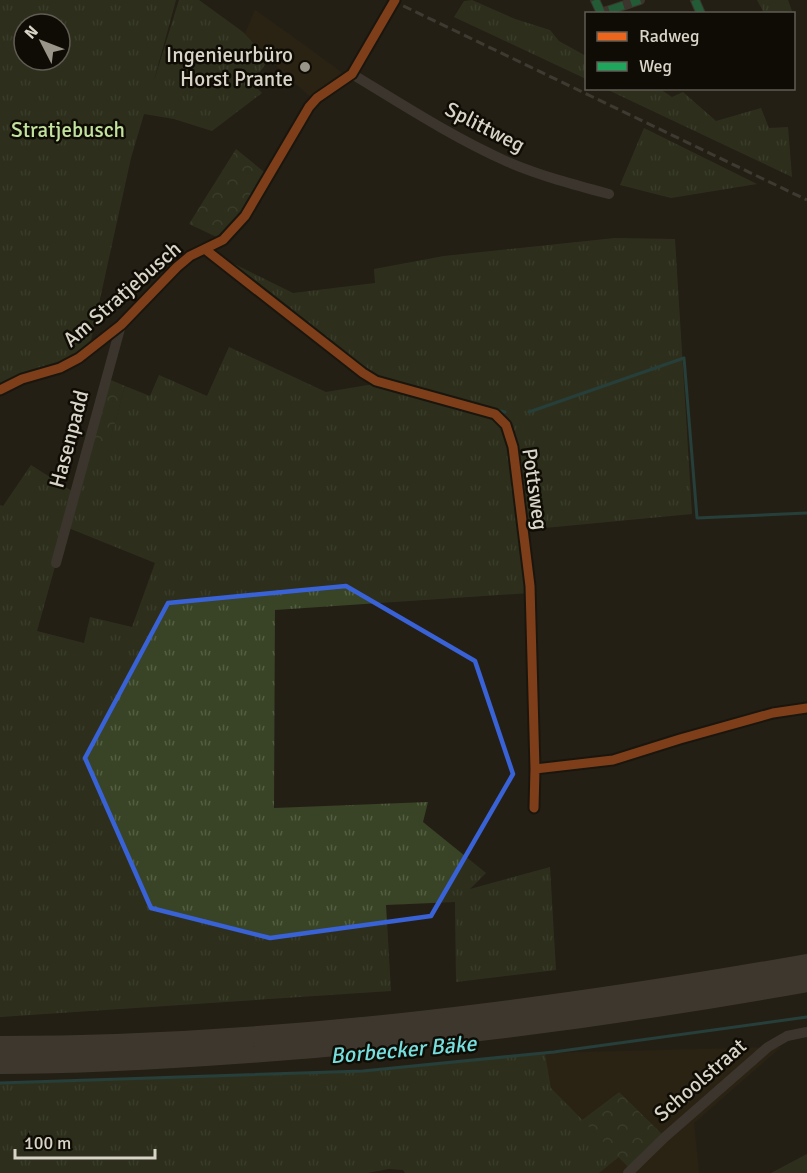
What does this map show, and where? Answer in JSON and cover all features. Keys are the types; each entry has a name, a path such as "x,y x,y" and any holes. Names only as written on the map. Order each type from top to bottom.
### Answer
{"highway":[{"path":"0,1046 223,1038 420,1020 524,1008 807,964"},
{"path":"0,1064 197,1056 422,1038 634,1010 807,982"}],"street":[{"name":"Am Stratjebusch","path":"0,390 22,380 60,368 79,358 121,325 190,256 223,240 245,216 309,107 317,98 352,74 394,0"},
{"path":"604,12 640,0"},
{"name":"Splittweg","path":"352,74 431,121 507,162 541,175 609,194"},
{"name":"Pottsweg","path":"206,250 376,381 495,414 506,425 513,447 530,586 534,808"},
{"name":"Hasenpadd","path":"56,563 121,325"},
{"path":"535,769 613,760 773,713 807,708"},
{"name":"Schoolstraat","path":"628,1173 665,1137 768,1047 787,1036 807,1032"}],"highlighted area":[{"path":"346,586 475,661 513,774 431,916 270,938 151,908 85,758 168,603"}],"shaded area":[{"path":"255,10 348,77 315,101 245,34"},
{"path":"781,1047 694,1123 699,1173 599,1173 619,1157 631,1170 619,1092 582,1120 551,1088 545,1053"}],"green space":[{"name":"Stratjebusch","path":"0,0 176,0 153,84 179,0 199,0 243,32 269,59 252,83 262,93 212,131 174,119 144,114 131,158 89,349 0,390"},
{"path":"472,0 515,19 550,30 559,41 585,55 585,79 454,17 464,1"},
{"path":"757,0 788,0 792,11 788,12 763,12"},
{"path":"608,90 662,90 672,97 683,92 716,121 761,108 769,128 788,127 792,177"},
{"path":"644,128 757,184 671,198 620,185"},
{"path":"236,149 269,176 223,240 189,224"},
{"path":"615,238 675,239 692,514 523,530 505,425 530,593 275,610 274,808 428,802 423,822 486,873 470,889 550,867 556,970 456,982 455,902 386,905 391,991 0,1017 0,505 3,506 31,465 75,493 87,449 106,455 125,386 150,396 159,375 207,396 229,347 326,392 380,383 206,250 293,293 375,283 374,269 444,256","holes":["66,527 155,563 132,627 90,617 84,643 37,631"]},
{"path":"106,378 125,386 106,456 87,449"},
{"path":"545,1053 551,1088 619,1157 599,1173 405,1173 403,1170 389,1169 367,1173 0,1173 0,1084 363,1071"},
{"path":"619,1092 665,1137 631,1170 582,1120"},
{"path":"807,1154 807,1173 771,1173"}],"waterway":[{"path":"529,412 684,358 697,518 807,513"},
{"path":"496,410 505,412"},
{"name":"Borbecker Bäke","path":"0,1083 363,1071 554,1052 807,1017"}],"railway":[{"path":"391,0 807,200"}],"marked path":[{"path":"595,0 601,12"},
{"path":"604,12 640,0"},
{"path":"695,0 700,12"}],"cycle path":[{"path":"0,390 22,379 60,368 79,358 121,325 190,256 223,240 245,216 309,107 317,98 352,74 395,0"},
{"path":"206,250 376,381 495,414 506,425 513,447 530,586 535,769"},
{"path":"534,808 535,769 613,760 773,713 807,708"}],"place":[{"name":"Ingenieurbüro Horst Prante","path":"305,67"}]}
